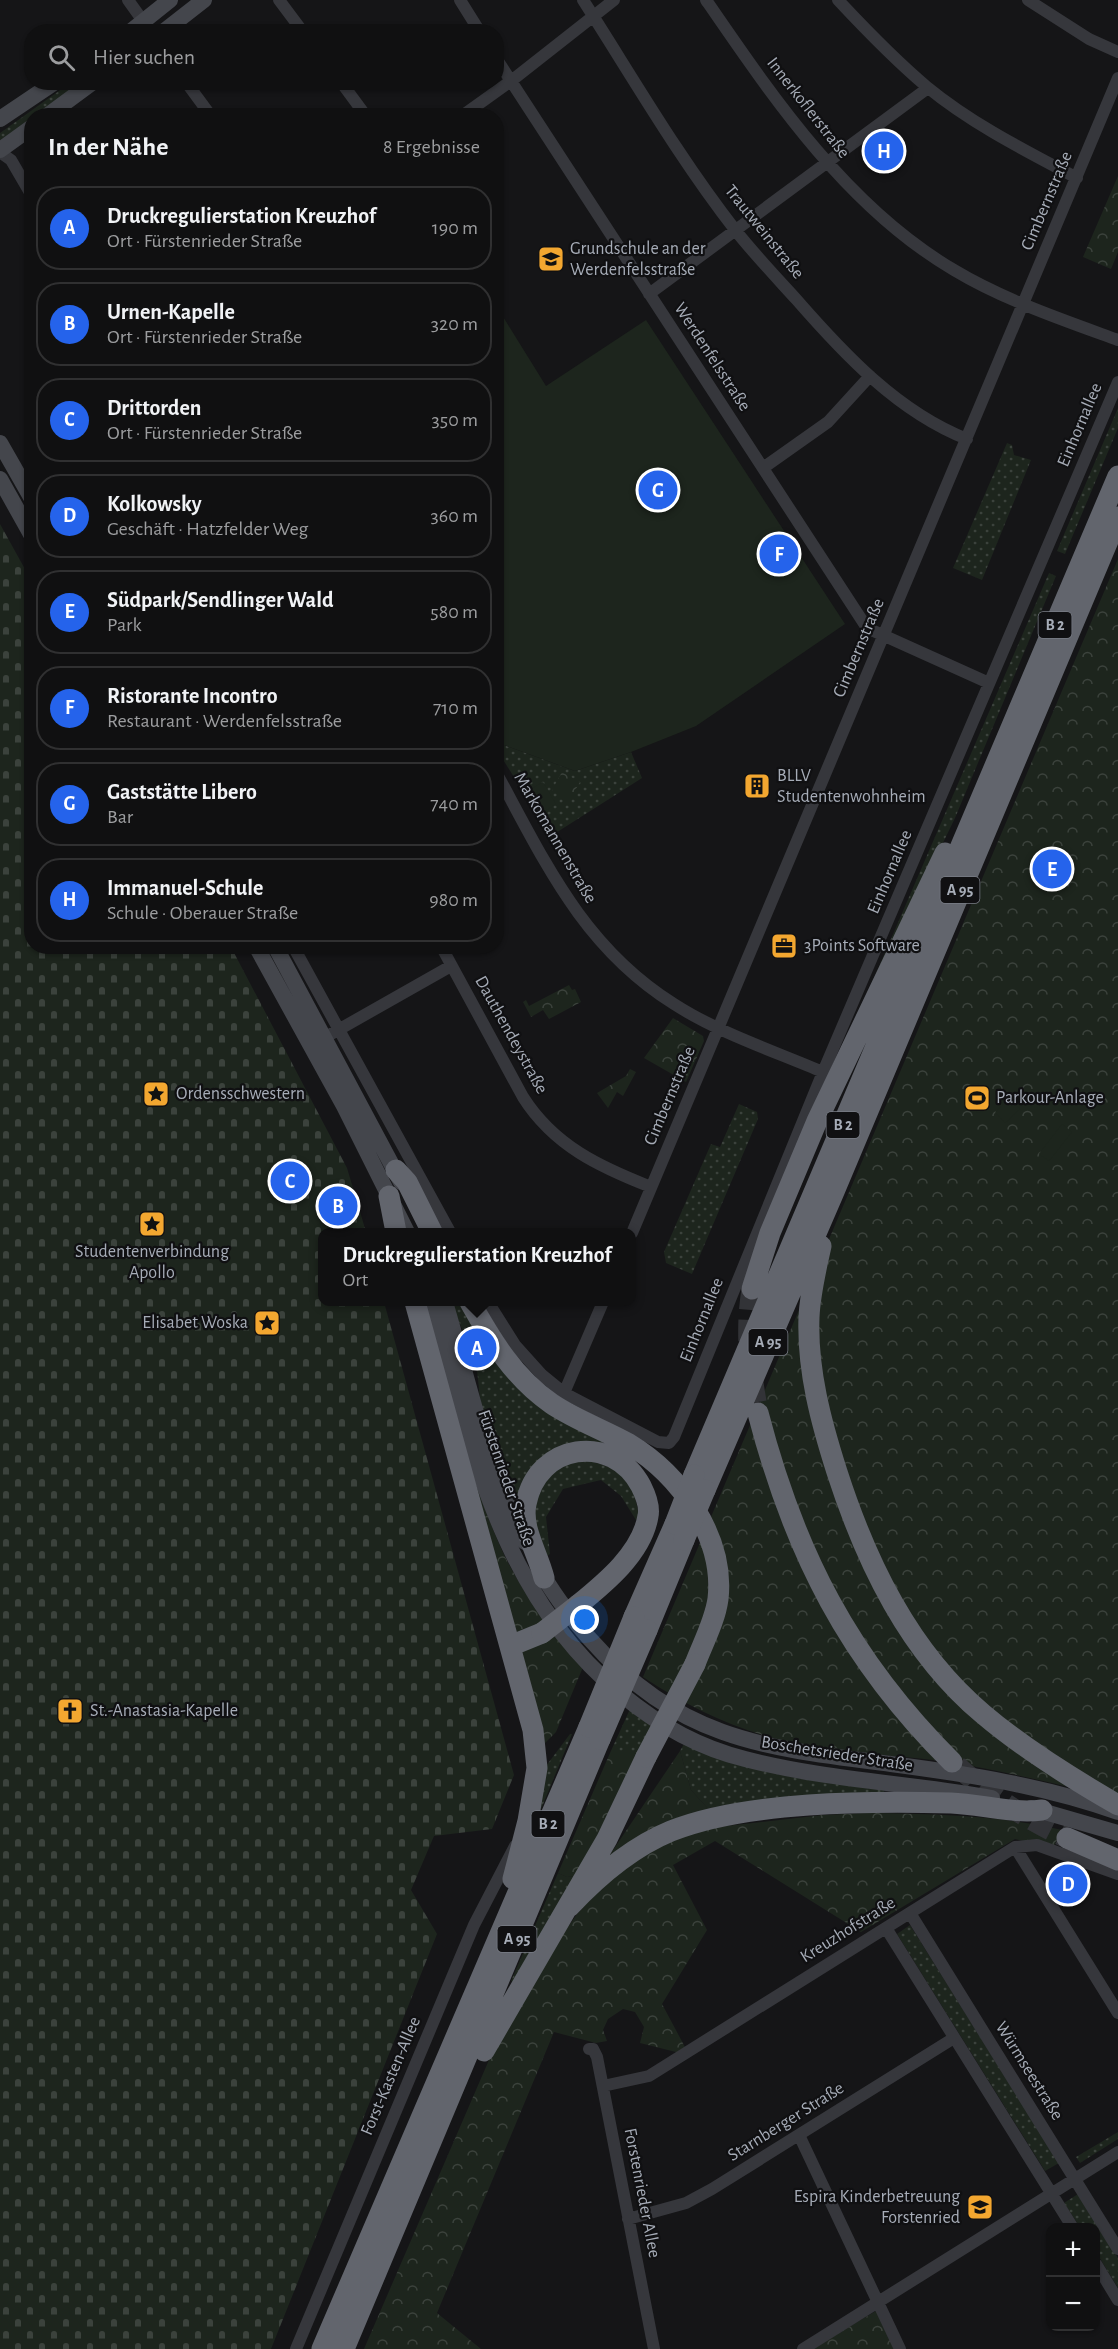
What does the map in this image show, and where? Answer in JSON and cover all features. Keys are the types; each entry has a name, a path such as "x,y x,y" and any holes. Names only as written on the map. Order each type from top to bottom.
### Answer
{"highway":[{"name":"B 2","path":"700,1483 1118,476"},
{"name":"A 95","path":"344,2349 433,2140 640,1624 700,1483 833,1194 1118,517"},
{"path":"752,1289 770,1233 816,1121 973,794 993,775"},
{"path":"404,1168 407,1182 430,1228"},
{"path":"833,1194 812,1284 809,1318 812,1373 824,1433 850,1513 879,1580 921,1646 981,1713 1036,1755 1118,1805"},
{"path":"389,1196 395,1228"},
{"path":"416,1306 532,1730 537,1768 528,1821 511,1887 507,1921"},
{"path":"433,2140 453,2113 498,2023 608,1839 646,1757 695,1664 718,1599 712,1550 706,1529 696,1510 675,1483 653,1461 630,1445 552,1404 524,1381 497,1350 472,1306"},
{"path":"758,1413 788,1514 808,1562 844,1630 900,1706 952,1762"},
{"path":"510,1646 542,1633 578,1605 617,1570 637,1543 649,1516 645,1494 636,1477 623,1462 606,1454 570,1452 551,1461 535,1479 526,1503 525,1526 540,1559 544,1578"},
{"name":"B 2","path":"507,1921 595,1733"},
{"path":"569,1906 615,1864 648,1842 692,1824 723,1817 824,1805 876,1803 953,1803 1001,1807 1024,1812 1042,1810"},
{"path":"1067,1838 1118,1860"},
{"name":"A 95","path":"322,2349 507,1921"}],"main road":[{"path":"139,24 171,0"},
{"path":"173,24 204,0"},
{"path":"0,119 43,90"},
{"path":"58,108 82,90"},
{"path":"0,151 24,133"},
{"path":"0,443 24,485"},
{"path":"0,479 24,522"},
{"path":"260,954 345,1106 405,1228"},
{"path":"280,954 331,1034 404,1168 421,1228"},
{"name":"Fürstenrieder Straße","path":"431,1306 477,1465 498,1525 525,1581 543,1610 577,1653"},
{"name":"Fürstenrieder Straße","path":"446,1306 491,1460 514,1520 544,1578 586,1634"},
{"name":"Boschetsrieder Straße","path":"586,1634 614,1666 670,1708 703,1725 749,1742 816,1756 990,1780 1054,1793 1118,1812"},
{"name":"Boschetsrieder Straße","path":"577,1653 607,1682 660,1722 694,1741 743,1759 811,1773 949,1790 1042,1810 1118,1833"}],"street":[{"path":"128,0 135,24"},
{"path":"279,0 297,24"},
{"path":"460,0 475,24"},
{"name":"Trautweinstraße","path":"583,0 682,156 737,231 823,330 870,376 939,428 967,439"},
{"path":"504,86 614,0"},
{"name":"Innerkoflerstraße","path":"706,0 744,56 828,164 860,197 894,226 954,270 1024,303 1118,340"},
{"path":"838,0 867,31 928,88 1002,138 1077,178"},
{"path":"1028,0 1089,39 1118,51"},
{"name":"Werdenfelsstraße","path":"504,70 867,628 989,683"},
{"name":"Cimbernstraße","path":"634,1228 1118,78"},
{"path":"649,294 928,88"},
{"path":"192,90 205,108"},
{"path":"347,90 360,108"},
{"path":"473,108 498,90"},
{"path":"0,151 11,160 24,182"},
{"path":"763,468 828,422 870,376"},
{"name":"Einhornallee","path":"564,1393 658,1442 669,1443 674,1437 823,1072 1118,382"},
{"name":"Markomannenstraße","path":"504,787 555,880 598,941 653,990 675,1005 720,1028 823,1072"},
{"path":"296,954 331,1034 451,966"},
{"name":"Dauthendeystraße","path":"445,954 532,1110 555,1135 582,1157 651,1187"},
{"path":"404,1168 446,1228"},
{"path":"491,1306 527,1361 564,1393 601,1306"},
{"name":"Forst-Kasten-Allee","path":"296,2349 474,1925 528,1821"},
{"path":"1118,1874 1037,1845 1014,1846 1118,2013"},
{"name":"Kreuzhofstraße","path":"603,2086 649,2076 1014,1846"},
{"name":"Würmseestraße","path":"910,1912 1118,2249"},
{"path":"886,1928 1070,2223"},
{"name":"Starnberger Straße","path":"628,2219 686,2203 954,2038"},
{"name":"Forstenrieder Allee","path":"589,2049 596,2053 654,2349"},
{"path":"799,2135 900,2349"},
{"path":"805,2348 1118,2152"},
{"path":"1100,2272 1118,2300"}],"green space":[{"path":"60,90 77,90 51,108 35,108"},
{"path":"24,116 24,127 0,143 0,133"},
{"path":"1118,176 1118,252 1111,269 1083,257"},
{"path":"504,318 546,386 646,320 845,624 696,726 575,771 504,745"},
{"path":"1118,408 1118,428 1065,554 1057,551"},
{"path":"1007,443 1012,445 1014,455 1031,460 982,580 953,568"},
{"path":"0,524 24,567 24,954 235,954 347,1168 365,1228 318,1228 318,1306 385,1306 514,1775 492,1829 434,1836 411,1890 437,1934 271,2349 0,2349"},
{"path":"1118,559 1118,1798 970,1766 823,1749 775,1739 707,1713 643,1677"},
{"path":"1049,573 1056,576 955,818 846,1043"},
{"path":"504,745 575,771 631,752 642,778 551,836 504,761"},
{"path":"562,772 580,782 570,799 552,790"},
{"path":"543,782 556,804 542,813 528,791"},
{"path":"569,985 572,990 575,989 581,1002 549,1019 543,1010 531,1017 523,1002 526,1000 529,1006"},
{"path":"673,1018 703,1036 704,1041 686,1082 644,1058"},
{"path":"630,1069 636,1072 623,1096 617,1092 608,1108 597,1093 626,1076"},
{"name":"Parkour-Anlage","path":"978,1083 986,1110 977,1113 969,1085"},
{"path":"1010,1099 1020,1109 1005,1123 995,1112"},
{"path":"739,1104 757,1112 758,1119 692,1274 666,1263 664,1252 711,1144 720,1147"},
{"path":"1062,1124 1072,1132 1049,1161 1039,1154"},
{"path":"453,1306 465,1306 490,1349 603,1439 602,1444 575,1445 517,1513 488,1431 475,1362"},
{"path":"460,1432 504,1555 528,1596 583,1667 556,1732 543,1745"},
{"path":"584,1459 610,1468 625,1477 634,1492 640,1519 636,1520 621,1496 601,1480 563,1489 546,1517 550,1554 545,1557 538,1534 535,1509 540,1486 547,1476 558,1468"},
{"path":"630,1709 667,1732 648,1765 610,1753"},
{"path":"572,1734 539,1814 546,1766"},
{"path":"685,1742 886,1787 881,1798 711,1812 691,1790 680,1751"},
{"path":"680,1751 691,1790 711,1812 607,1859"},
{"path":"610,1753 632,1753 648,1765 581,1875 567,1877 558,1873"},
{"path":"869,1813 990,1818 1062,1830 1053,1848 1015,1839 861,1932 715,1841 673,1865 707,1930 662,2004 686,2049 680,2053 640,2043 644,2027 635,2012 623,2009 608,2019 603,2030 607,2041 596,2043 554,2032 437,2313 481,2349 364,2349 492,2053 550,1952 577,1914 606,1882 654,1848 699,1829 823,1815"},
{"path":"558,1873 567,1877 581,1875 514,1982 511,1981"},
{"path":"910,1925 1059,2163 1045,2171 897,1934"},
{"path":"1118,2132 1118,2139 1080,2163 1076,2157"},
{"path":"1078,2194 1096,2223 1077,2223 1064,2203"},
{"path":"1100,2229 1118,2258 1118,2288 1100,2259"},
{"path":"876,2311 894,2349 811,2349"}],"tunnel":[{"path":"752,1289 749,1351 758,1413"},
{"path":"957,1766 1009,1806 1067,1838"}],"place":[{"name":"Immanuel-Schule","path":"884,151"},
{"name":"Grundschule an der Werdenfelsstraße","path":"551,259"},
{"name":"Gaststätte Libero","path":"658,490"},
{"name":"Ristorante Incontro","path":"779,554"},
{"name":"BLLV Studentenwohnheim","path":"757,786"},
{"name":"Südpark/Sendlinger Wald","path":"1052,869"},
{"name":"3Points Software","path":"784,946"},
{"name":"Ordensschwestern","path":"156,1094"},
{"name":"Parkour-Anlage","path":"977,1098"},
{"name":"Drittorden","path":"290,1181"},
{"name":"Urnen-Kapelle","path":"338,1206"},
{"name":"Studentenverbindung Apollo","path":"152,1224"},
{"name":"Elisabet Woska","path":"267,1323"},
{"name":"Druckregulierstation Kreuzhof","path":"477,1348"},
{"name":"St.-Anastasia-Kapelle","path":"70,1711"},
{"name":"Kolkowsky","path":"1068,1884"},
{"name":"Espira Kinderbetreuung Forstenried","path":"980,2207"}]}
